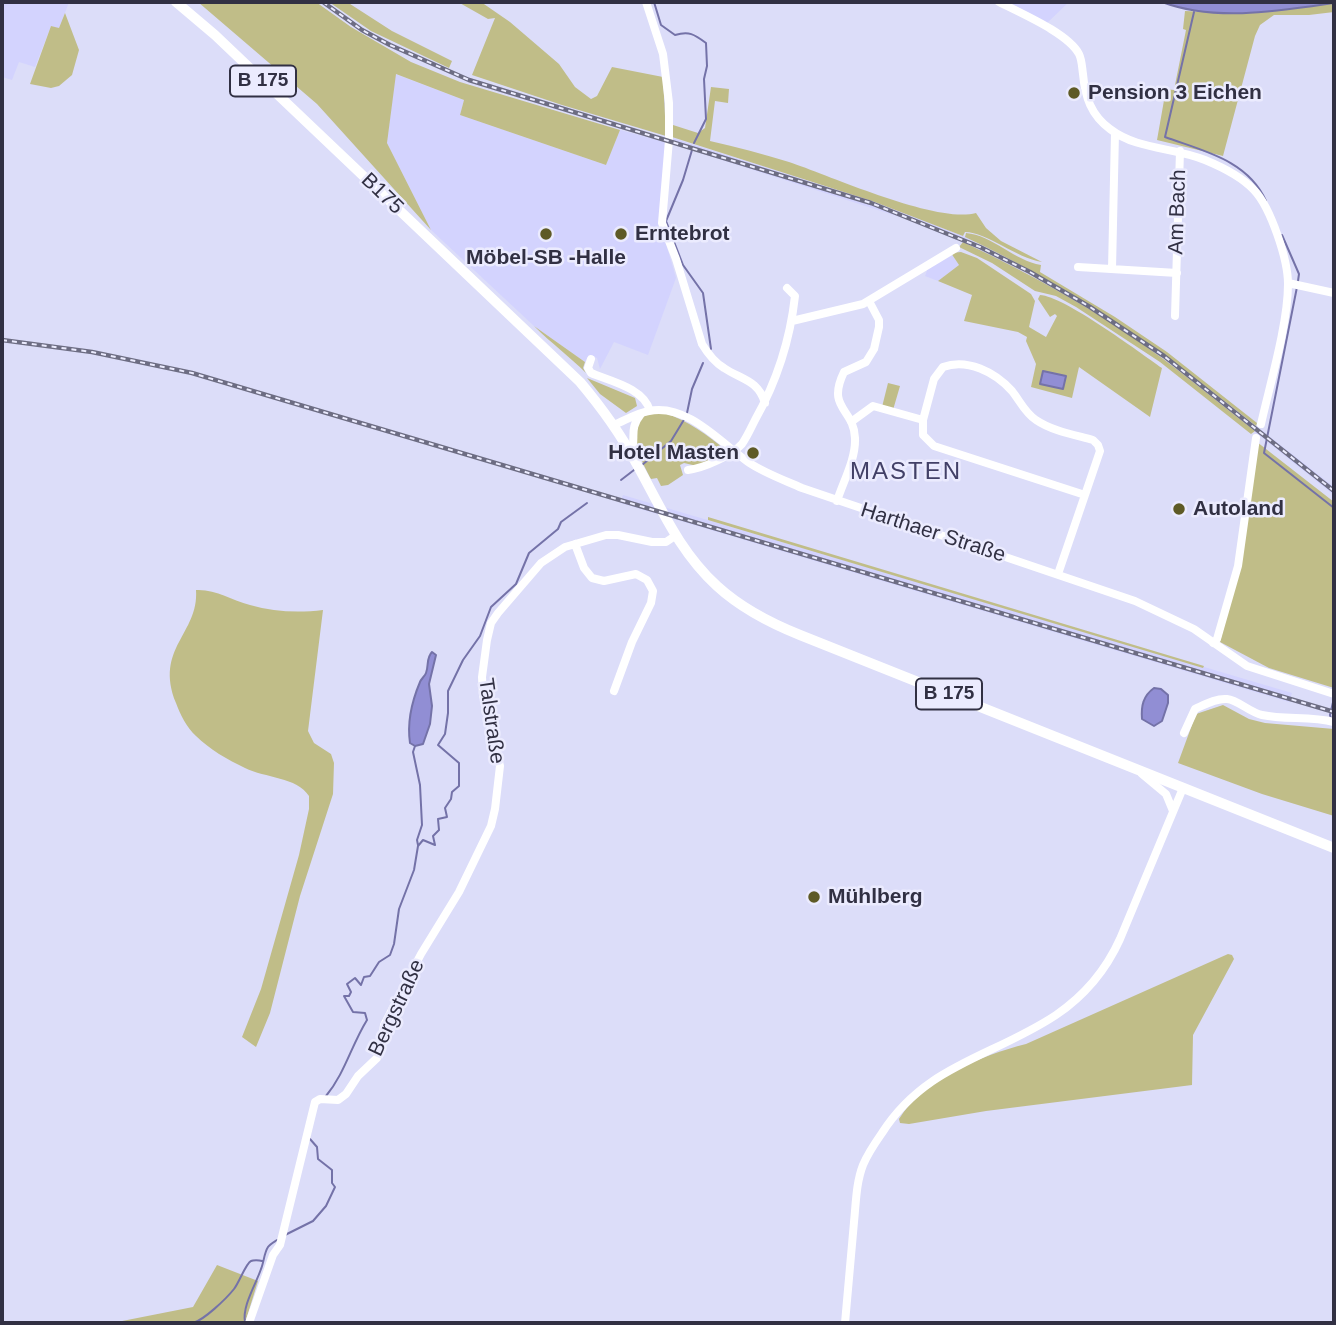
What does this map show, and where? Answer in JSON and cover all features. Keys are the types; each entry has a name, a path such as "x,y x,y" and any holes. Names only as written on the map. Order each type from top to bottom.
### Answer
{"main road":[{"name":"B175","path":"176,2 215,35 568,369 614,425"},
{"name":"B 175","path":"614,425 675,536 695,563 729,597 760,617 1334,848"}],"street":[{"path":"646,2 659,40 669,103 664,228 707,353 722,367 756,386 765,403"},
{"path":"999,2 1061,37 1074,48 1081,61 1089,104 1102,122 1115,133 1143,144 1180,151 1228,171 1256,192 1294,284 1284,317 1261,424"},
{"path":"1112,269 1115,133"},
{"name":"Am Bach","path":"1175,316 1180,151"},
{"path":"792,321 858,306 956,248"},
{"name":"Am Bach","path":"1078,267 1177,273"},
{"path":"1294,284 1334,293"},
{"path":"688,470 698,469 742,444 765,403 782,361 792,321 795,296 787,288"},
{"path":"837,501 855,449 854,430 837,396 837,389 844,372 866,362 874,349 879,320 869,301"},
{"path":"591,359 588,368 591,373 636,393 643,398 646,412"},
{"path":"1058,574 1085,495 1100,451 1098,444 1032,418 1002,382 983,370 961,364 943,367 934,379 923,420 923,435 927,442 1085,495"},
{"path":"851,422 873,406 923,420"},
{"name":"Harthaer Straße","path":"646,412 665,410 685,417 755,467 768,473 837,501 1101,588 1195,629 1256,670 1332,693"},
{"path":"614,425 646,412"},
{"path":"636,462 633,426 646,412"},
{"path":"1213,643 1217,639 1238,566 1256,438"},
{"name":"Talstraße","path":"498,788 498,756 483,695 482,677 491,623 541,564 558,551 606,535 653,542 666,542 675,536"},
{"path":"575,544 584,568 592,578 604,581 636,574 647,580 653,590 651,603 632,642 614,691"},
{"path":"1184,733 1195,709 1222,698 1231,699 1252,712 1266,716 1334,722"},
{"path":"1124,763 1160,788 1170,800 1173,811"},
{"name":"Bergstraße","path":"249,1323 282,1237 314,1102 338,1100 377,1058 384,1025 484,844 495,809 498,788"},
{"path":"845,1323 860,1174 887,1125 910,1097 938,1076 1054,1016 1077,999 1094,980 1120,939 1183,788"}],"shaded area":[{"path":"2,2 69,2 59,29 51,26 35,67 19,62 12,80 2,77"},
{"path":"198,2 316,2 351,27 411,62 460,82 620,130 606,165 460,115 464,100 396,74 387,143 431,230 317,104"},
{"path":"329,2 347,2 392,31 452,61 449,68 371,31"},
{"path":"458,2 481,2 510,22 559,64 575,87 591,99 597,96 612,67 663,77 666,136 472,75 495,18 488,19"},
{"path":"1009,2 1069,2 1047,23"},
{"path":"1162,2 1334,3 1225,13 1204,12"},
{"path":"1334,3 1334,12 1274,15 1260,25 1223,156 1157,140 1166,89 1174,90 1186,30 1183,29 1185,11 1229,13"},
{"path":"65,13 79,50 72,75 59,86 51,88 30,84 51,26 59,28"},
{"path":"395,74 464,100 460,115 606,165 620,130 665,142 666,136 872,201 963,236 1081,299 1166,355 1334,487 1334,495 1163,359 1079,303 1028,274 903,218 666,142 665,240 676,278 648,355 614,342 600,369 597,358 589,355 585,362 534,326 431,230 387,143"},
{"path":"711,87 729,89 728,103 715,101 710,141 789,162 884,197 936,212 958,215 976,213 986,228 1001,241 1042,262 1022,256 983,236 965,232 963,236 872,201 672,137 673,125 698,133 705,128"},
{"path":"966,233 985,238 1022,259 1041,265 1040,272 1167,352 1257,423 1256,426 1187,372 1116,322 1043,277 965,237"},
{"path":"963,242 1040,281 1115,325 1174,367 1255,431 1251,434 1160,362 1076,307 1056,296 1035,291 992,263 959,247"},
{"path":"961,252 977,258 1031,294 1035,301 1029,327 1046,337 1057,316 1055,314 1050,317 1038,299 1040,295 1083,314 1162,368 1150,417 1079,367 1072,398 1031,387 1036,364 1026,341 1027,337 1018,332 964,321 972,295 938,281 959,265 951,253"},
{"path":"951,253 959,265 938,281 925,276 928,268"},
{"path":"534,326 585,362 583,368 586,373 547,338"},
{"path":"1043,371 1066,376 1063,389 1040,384"},
{"path":"587,378 635,398 637,406 626,413 600,394"},
{"path":"888,383 900,386 893,410 882,407"},
{"path":"664,413 689,424 727,451 697,466 684,463 680,465 683,475 668,485 661,486 657,478 651,479 640,455 636,446 635,428 639,420 649,414"},
{"path":"1257,442 1334,502 1334,688 1269,668 1220,642 1240,565"},
{"path":"623,495 1292,693 1289,702 620,503"},
{"path":"708,517 1204,666 1203,668 708,520"},
{"path":"196,590 210,591 268,609 296,612 323,610 308,731 314,743 331,754 334,763 333,794 300,896 270,1013 256,1047 242,1037 261,989 299,855 309,809 309,796 297,785 253,771 225,758 201,741 184,721 176,703 170,668 173,655 191,618"},
{"path":"432,652 436,655 429,684 432,706 430,724 423,744 415,746 410,743 411,712"},
{"path":"1154,688 1161,689 1168,695 1168,703 1162,721 1154,726 1142,719 1142,706"},
{"path":"1223,705 1249,719 1265,723 1334,729 1334,816 1262,794 1178,763 1196,714"},
{"path":"1228,954 1234,959 1193,1035 1192,1085 986,1111 909,1124 900,1123 899,1119 910,1104 923,1092 938,1080 972,1062 1026,1044"},
{"path":"217,1265 258,1281 245,1323 112,1323 193,1307"}],"waterway":[{"path":"654,2 661,25 675,35 691,34 706,43 706,119 694,143"},
{"path":"1194,12 1165,137 1236,166 1258,187 1266,201"},
{"path":"692,150 666,221 683,265 703,293 711,349"},
{"path":"1282,235 1299,274 1298,281"},
{"path":"1297,287 1264,453 1334,508"},
{"path":"687,413 692,389 703,363"},
{"path":"642,465 671,441 685,418"},
{"path":"621,480 634,470"},
{"path":"326,1096 367,1020 365,1013 353,1012 344,996 349,996 351,992 347,984 355,978 361,985 364,977 370,976 379,962 390,955 399,909 414,870 418,846 423,840 435,845 433,836 439,830 438,819 447,817 445,808 452,792 459,786 459,763 438,745 445,734 448,691 463,660 480,636 491,607 516,584 529,553 558,529 561,522 587,503"},
{"path":"1331,719 1334,698"},
{"path":"415,746 413,752 420,785 422,825 418,845"},
{"path":"285,1235 313,1221 326,1206 335,1187 332,1183 332,1170 318,1159 317,1147 310,1139"},
{"path":"245,1322 247,1302 266,1252 277,1240"},
{"path":"193,1323 209,1314 230,1293 249,1263 253,1260 262,1261"}],"railway":[{"path":"323,2 362,30 390,45 469,80 871,203 980,247 1090,307 1164,356 1334,491"},
{"path":"2,340 92,352 192,373 1334,712"}],"place":[{"name":"Pension 3 Eichen","path":"1074,93"},
{"name":"Möbel-SB -Halle","path":"546,234"},
{"name":"Erntebrot","path":"621,234"},
{"name":"Hotel Masten","path":"753,453"},
{"name":"Autoland","path":"1179,509"},
{"name":"Mühlberg","path":"814,897"}],"district":[{"name":"MASTEN","path":"906,472"}]}
